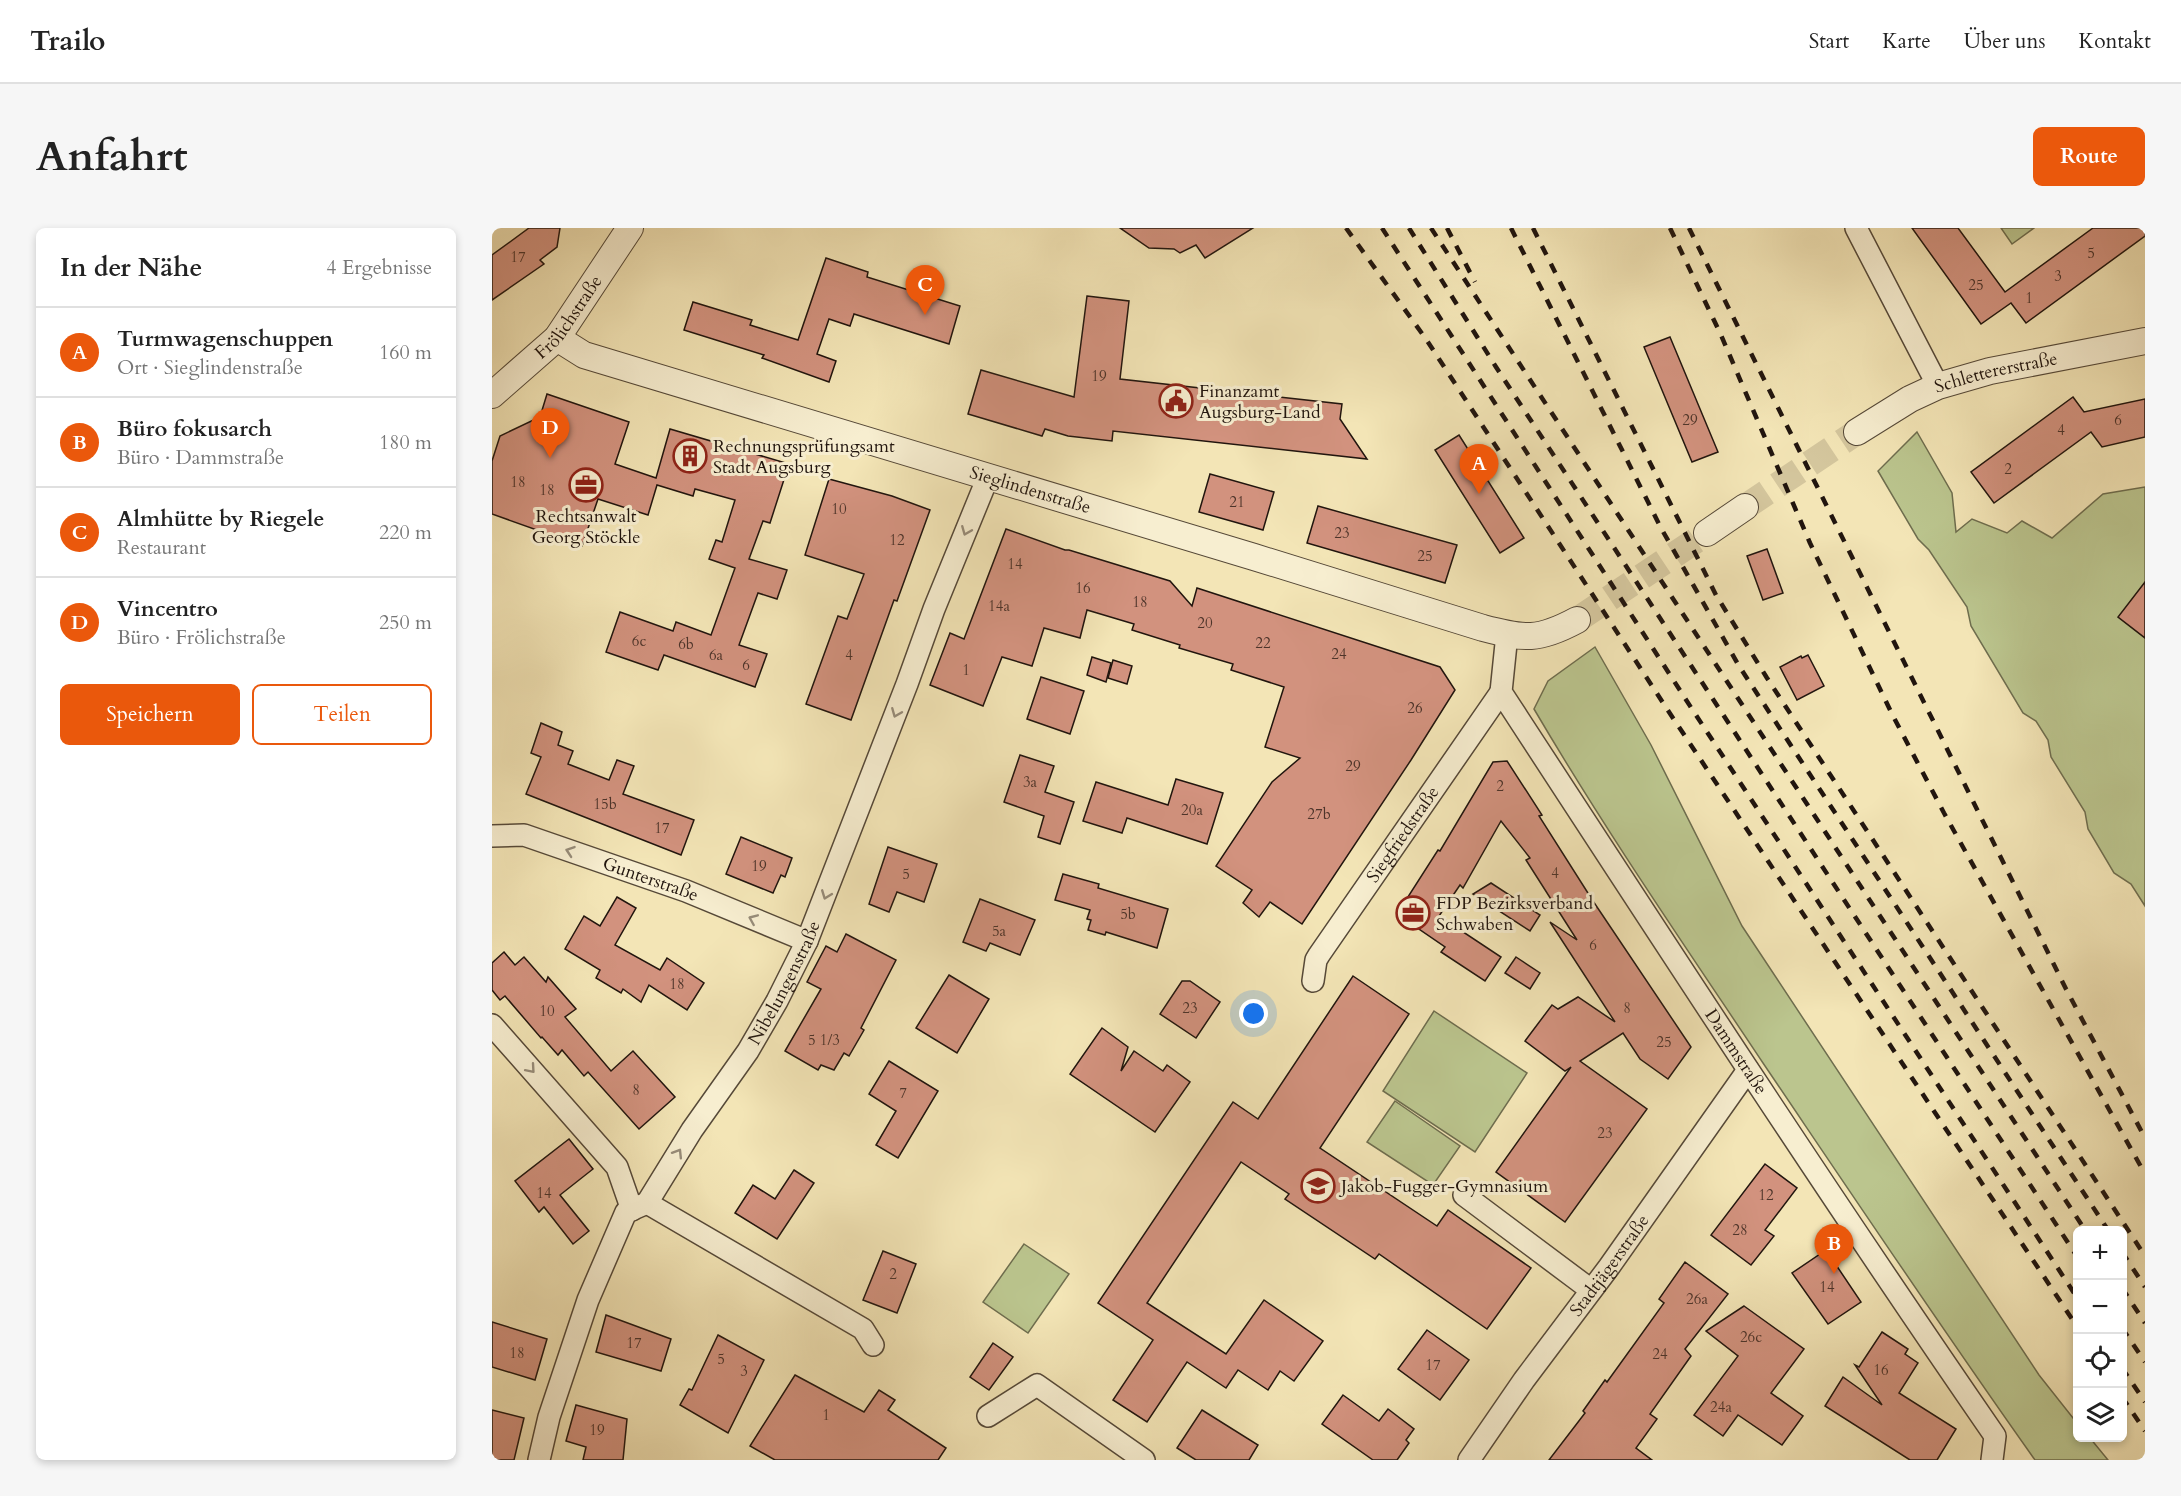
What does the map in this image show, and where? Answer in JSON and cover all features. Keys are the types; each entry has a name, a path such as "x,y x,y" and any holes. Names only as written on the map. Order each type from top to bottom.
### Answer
{"street":[{"name":"Frölichstraße","path":"492,395 557,338 630,228"},
{"path":"1856,228 1938,386"},
{"name":"Sieglindenstraße","path":"557,338 584,355 1507,634"},
{"name":"Schlettererstraße","path":"1857,432 1910,399 1938,386 1990,371 2145,341"},
{"name":"Nibelungenstraße","path":"539,1460 549,1418 588,1300 626,1212 639,1206 748,1051 777,1001 807,941 934,609 988,477"},
{"path":"1707,533 1745,507"},
{"path":"1501,692 1507,634 1535,637 1577,620"},
{"name":"Siegfriedstraße","path":"1313,981 1319,955 1501,692"},
{"name":"Dammstraße","path":"1501,692 1894,1290 1995,1436 1992,1460"},
{"name":"Gunterstraße","path":"492,836 524,835 686,891 807,941"},
{"path":"492,1025 617,1167 639,1206 863,1329 873,1345"},
{"name":"Stadtjägerstraße","path":"1469,1460 1524,1380 1748,1070"},
{"path":"1464,1196 1591,1290"},
{"path":"988,1416 1037,1385 1144,1460"}],"green space":[{"path":"2001,228 2034,228 2012,244"},
{"path":"1917,432 1952,493 1956,532 1972,519 2007,533 2022,521 2052,538 2103,494 2145,487 2145,906 2131,884 2114,873 2088,829 2085,812 2051,757 2048,740 2036,721 2023,713 1971,626 1967,607 1929,550 1918,539 1878,471"},
{"path":"1595,647 1651,745 1742,926 2039,1375 2073,1418 2073,1442 2093,1442 2108,1460 2035,1460 1763,1063 1589,799 1534,709 1548,681"},
{"path":"1434,1011 1527,1073 1475,1152 1383,1091"},
{"path":"1395,1101 1460,1146 1433,1185 1367,1142"},
{"path":"1024,1244 1069,1274 1028,1333 983,1302"}],"building":[{"path":"529,228 560,228 557,247 540,260 544,264 492,300 492,255"},
{"path":"1120,228 1253,228 1205,258 1196,245 1180,253 1174,249 1149,248"},
{"path":"1912,228 1958,228 2005,292 2093,228 2145,228 2145,236 2026,323 2011,303 1981,324"},
{"path":"826,258 868,272 867,277 960,306 949,344 854,314 850,326 829,319 817,354 836,361 829,382 762,358 764,355 684,330 693,302 752,320 750,325 798,340"},
{"path":"1087,296 1129,301 1120,379 1342,404 1340,419 1367,459 1113,431 1112,441 1068,436 1045,429 1042,436 968,414 981,370 1074,397"},
{"path":"1670,337 1718,452 1692,462 1644,347"},
{"path":"547,394 629,422 615,464 656,478 670,429 789,464 770,523 763,521 749,559 787,570 777,599 758,593 739,645 767,654 755,687 664,655 658,670 606,652 620,612 673,631 676,622 711,635 735,568 709,559 716,540 722,542 735,500 695,489 693,496 657,485 648,515 598,499 582,546 492,514 492,461 500,436 540,417"},
{"path":"2073,397 2084,412 2145,399 2145,437 2102,447 2091,432 1994,503 1971,472"},
{"path":"1459,435 1524,538 1500,553 1435,450"},
{"path":"1210,474 1274,492 1263,530 1199,512"},
{"path":"829,479 892,496 930,510 897,601 894,600 851,720 806,704 838,616 847,619 864,574 805,555"},
{"path":"1318,506 1457,545 1445,583 1307,543"},
{"path":"1006,529 1065,550 1170,581 1192,606 1197,588 1440,667 1455,690 1302,924 1270,902 1259,917 1243,903 1252,890 1216,866 1272,782 1300,758 1265,747 1284,687 1231,670 1233,664 1179,648 1180,645 1132,630 1134,624 1087,610 1080,638 1044,628 1032,666 1002,657 983,706 930,685 950,633 964,639"},
{"path":"1767,549 1783,593 1763,600 1747,556"},
{"path":"2145,582 2145,638 2118,617"},
{"path":"1808,655 1824,686 1797,700 1780,667 1801,656 1802,658"},
{"path":"1092,657 1111,663 1106,682 1087,675"},
{"path":"1113,660 1132,666 1127,684 1108,678"},
{"path":"1041,677 1084,691 1070,734 1027,719"},
{"path":"541,723 562,732 558,745 573,751 568,764 609,780 617,760 634,766 623,794 694,820 681,855 526,794 541,757 531,753"},
{"path":"1020,755 1054,766 1045,792 1074,802 1060,844 1038,837 1044,816 1004,802"},
{"path":"1507,761 1593,901 1691,1047 1668,1079 1640,1059 1623,1033 1580,1061 1647,1109 1565,1222 1496,1172 1571,1067 1565,1071 1525,1041 1552,1005 1558,1009 1578,997 1615,1022 1550,922 1577,940 1526,860 1530,858 1501,821 1463,888 1460,885 1439,916 1501,957 1485,981 1441,952 1445,947 1397,914 1438,850 1440,851 1493,762"},
{"path":"1176,779 1223,793 1207,844 1127,818 1122,833 1083,821 1096,782 1168,805"},
{"path":"741,837 792,858 785,877 781,875 773,893 726,874"},
{"path":"888,847 937,864 924,902 897,892 889,912 869,904"},
{"path":"1063,874 1099,884 1098,888 1168,909 1157,948 1106,932 1105,935 1088,930 1091,920 1087,919 1090,910 1055,900"},
{"path":"1491,883 1540,915 1530,931 1473,894"},
{"path":"617,897 636,908 615,945 660,970 667,958 704,983 687,1010 649,985 641,1002 623,989 621,993 596,978 600,970 565,949 584,916 600,926"},
{"path":"980,899 1035,920 1020,955 990,943 986,951 963,942"},
{"path":"846,934 896,960 861,1028 864,1030 849,1056 844,1053 834,1070 821,1065 818,1070 785,1051 821,989 807,982 826,946 837,952"},
{"path":"504,952 515,965 524,957 546,982 548,977 576,1009 565,1017 611,1071 633,1051 675,1097 639,1129 588,1072 584,1076 562,1050 558,1055 505,996 500,1000 492,990 492,963"},
{"path":"1516,957 1540,973 1530,989 1505,973"},
{"path":"949,975 989,999 957,1053 916,1028"},
{"path":"1353,976 1409,1014 1320,1148 1437,1226 1448,1210 1531,1268 1487,1329 1379,1254 1375,1259 1285,1199 1289,1194 1241,1162 1147,1303 1226,1354 1264,1300 1323,1341 1294,1381 1280,1371 1268,1390 1238,1370 1226,1388 1187,1362 1147,1422 1113,1400 1153,1340 1098,1303 1233,1102 1258,1119"},
{"path":"1182,981 1190,981 1220,1002 1196,1038 1160,1014"},
{"path":"1102,1028 1128,1047 1121,1071 1134,1051 1163,1071 1167,1065 1190,1082 1155,1132 1070,1074"},
{"path":"889,1061 938,1091 898,1158 876,1145 896,1111 869,1094"},
{"path":"569,1139 593,1169 560,1195 589,1231 573,1244 544,1207 539,1212 515,1181"},
{"path":"1765,1164 1797,1188 1765,1230 1774,1236 1751,1265 1711,1235"},
{"path":"794,1170 814,1183 777,1239 735,1213 753,1185 775,1199"},
{"path":"1826,1250 1861,1302 1828,1324 1792,1273"},
{"path":"883,1251 916,1264 897,1313 863,1300"},
{"path":"1685,1262 1728,1294 1685,1349 1691,1356 1650,1414 1657,1419 1636,1448 1652,1460 1549,1460 1585,1413 1583,1411 1605,1380 1607,1382 1664,1303 1659,1299"},
{"path":"1744,1306 1804,1349 1771,1393 1803,1416 1782,1445 1738,1415 1723,1436 1694,1415 1738,1356 1706,1331"},
{"path":"606,1315 671,1339 661,1371 596,1352"},
{"path":"492,1322 547,1339 535,1380 492,1367"},
{"path":"1427,1330 1469,1360 1440,1400 1398,1369"},
{"path":"1882,1332 1908,1349 1905,1354 1918,1363 1899,1393 1956,1429 1937,1460 1910,1460 1825,1406 1843,1377 1882,1405 1855,1365 1859,1367"},
{"path":"718,1335 764,1360 728,1433 680,1405 689,1389 692,1390"},
{"path":"993,1343 1013,1357 989,1390 970,1377"},
{"path":"795,1375 864,1412 879,1390 895,1400 888,1410 946,1448 938,1460 775,1460 750,1446"},
{"path":"1343,1395 1379,1421 1388,1409 1414,1429 1406,1440 1409,1443 1397,1460 1373,1460 1322,1424"},
{"path":"576,1405 627,1419 623,1460 583,1460 586,1447 566,1441"},
{"path":"492,1410 524,1418 514,1460 492,1460"},
{"path":"1202,1410 1258,1445 1249,1460 1196,1460 1177,1448"}],"tunnel":[{"path":"1745,507 1857,432"},
{"path":"1577,620 1707,533"}],"railway":[{"path":"1346,228 1426,339 1669,712 2073,1320"},
{"path":"1382,228 1692,709 2073,1291"},
{"path":"1409,228 1496,367 2073,1250"},
{"path":"1431,228 2082,1226"},
{"path":"1447,228 1475,282"},
{"path":"1511,228 1661,528 1739,666 2105,1226"},
{"path":"1533,228 1716,595 1767,678 2145,1256"},
{"path":"1670,228 1721,335 1810,543 1892,714 1944,813 2145,1174"},
{"path":"1689,228 2066,989 2145,1138"},
{"path":"2127,1260 2145,1287"},
{"path":"2127,1296 2145,1323"},
{"path":"2126,1334 2145,1362"},
{"path":"2127,1375 2145,1402"},
{"path":"2127,1404 2145,1431"}],"place":[{"name":"Almhütte by Riegele","path":"925,315"},
{"name":"Finanzamt Augsburg-Land","path":"1176,401"},
{"name":"Rechnungsprüfungsamt Stadt Augsburg","path":"690,456"},
{"name":"Vincentro","path":"550,458"},
{"name":"Rechtsanwalt Georg Stöckle","path":"586,485"},
{"name":"Turmwagenschuppen","path":"1479,494"},
{"name":"FDP Bezirksverband Schwaben","path":"1413,913"},
{"name":"Jakob-Fugger-Gymnasium","path":"1318,1186"},
{"name":"Büro fokusarch","path":"1834,1274"}]}
